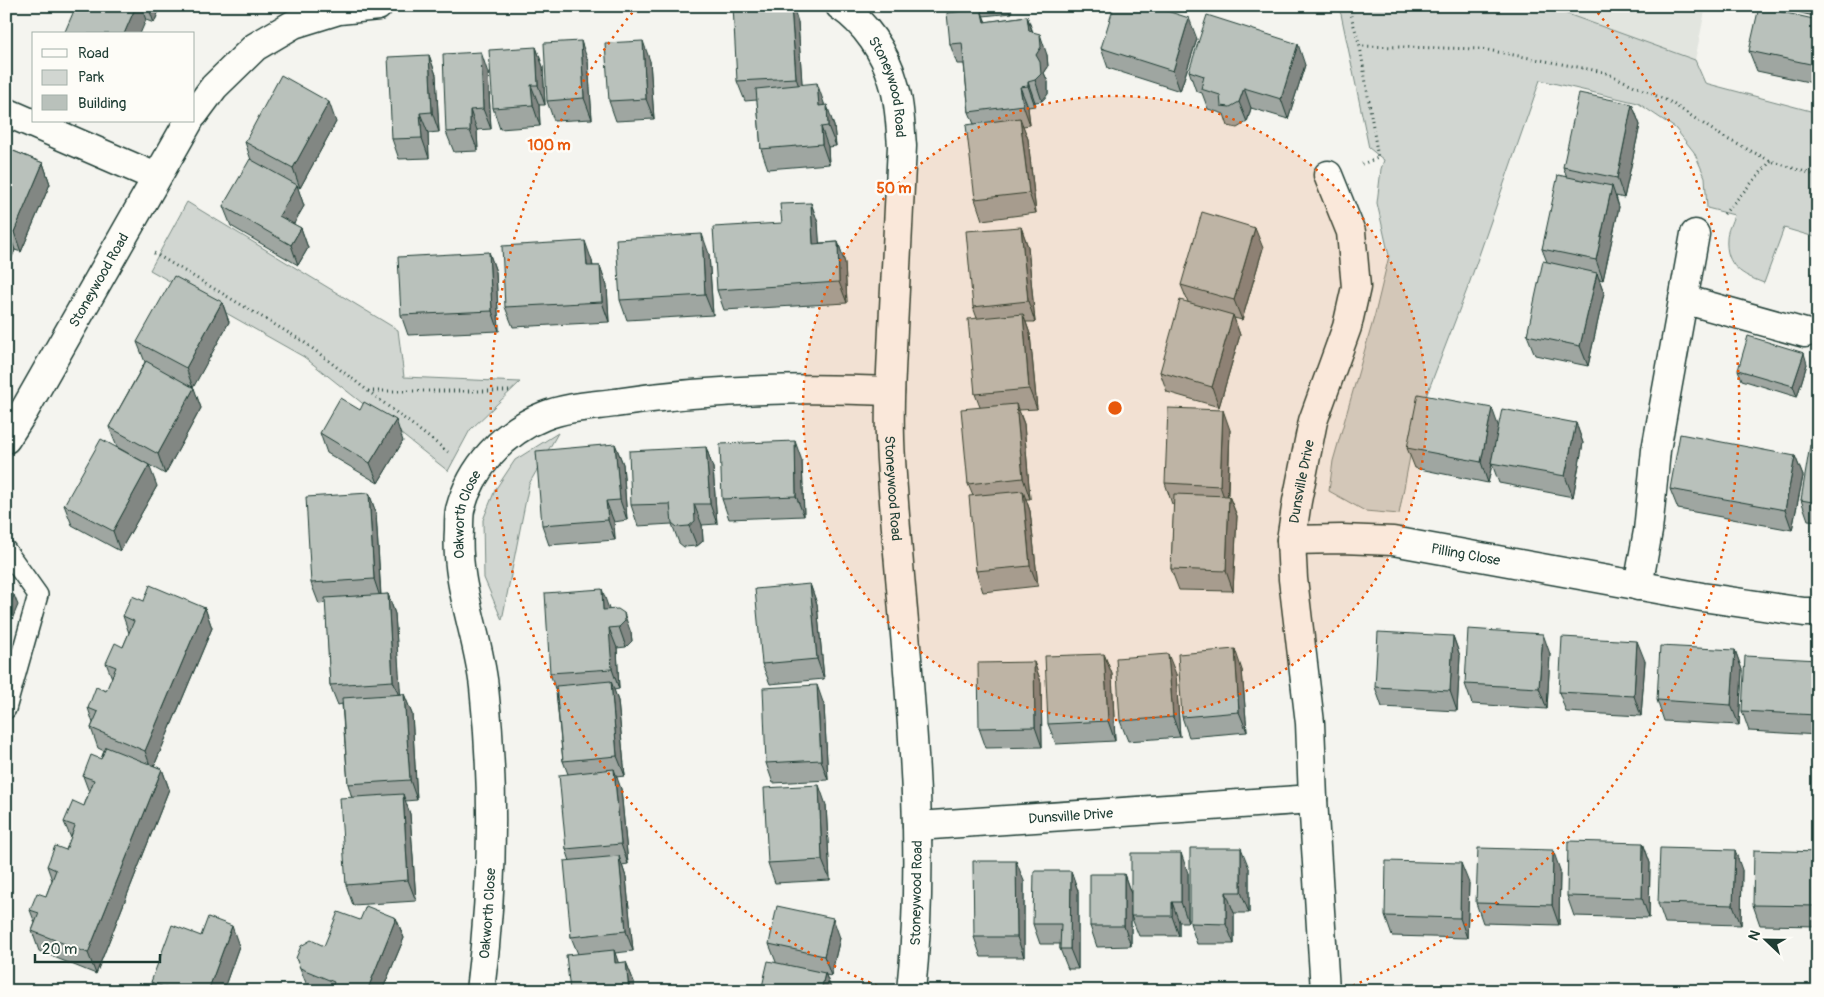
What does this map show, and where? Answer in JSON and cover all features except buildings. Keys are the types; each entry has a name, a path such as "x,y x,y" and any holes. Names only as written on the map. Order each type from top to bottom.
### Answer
{"street":[{"path":"195,113 214,87 255,47 294,24 339,10 378,6"},
{"name":"Stoneywood Road","path":"840,6 852,14 876,44 893,80 900,114 902,146 890,391 891,458 915,750 917,891 911,991"},
{"path":"6,112 156,177"},
{"name":"Stoneywood Road","path":"6,439 24,411 188,122"},
{"name":"Dunsville Drive","path":"1325,991 1310,723 1293,579 1292,540 1297,501 1313,421 1347,327 1356,286 1351,232 1328,175"},
{"path":"1638,586 1648,531 1656,450 1695,234"},
{"path":"1683,299 1805,333"},
{"name":"Oakworth Close","path":"480,991 490,886 492,808 484,684 475,634 462,585 458,549 460,511 476,474 491,452 513,433 544,416 647,398 746,390 834,388 890,391"},
{"name":"Pilling Close","path":"1292,540 1393,541 1720,600 1804,612 1818,612"},
{"name":"Dunsville Drive","path":"917,826 1313,799"}],"lane":[{"path":"6,550 38,595 6,709"}],"path":[{"path":"1328,175 1378,158 1360,46 1348,6"},
{"path":"1360,46 1482,49 1604,72 1670,102 1725,138 1771,161 1818,176"},
{"path":"1695,234 1724,214 1771,161"},
{"path":"124,235 304,342 476,474"},
{"path":"368,391 518,391 528,425"}],"shaded area":[{"path":"1545,6 1706,6 1695,60"}],"green space":[{"path":"1335,6 1545,6 1695,60 1705,83 1818,113 1818,238 1784,228 1764,283 1749,277 1736,268 1727,248 1727,235 1734,215 1707,208 1705,177 1694,152 1675,128 1638,103 1540,80 1468,287 1417,420 1399,514 1365,511 1329,491 1333,461 1375,314 1389,256 1377,203 1381,169 1384,160 1369,148 1341,14"},
{"path":"187,202 398,330 404,377 520,382 470,430 448,471 304,357 150,270"},
{"path":"558,433 529,484 502,620 484,578 483,520 495,490 515,460"}]}
